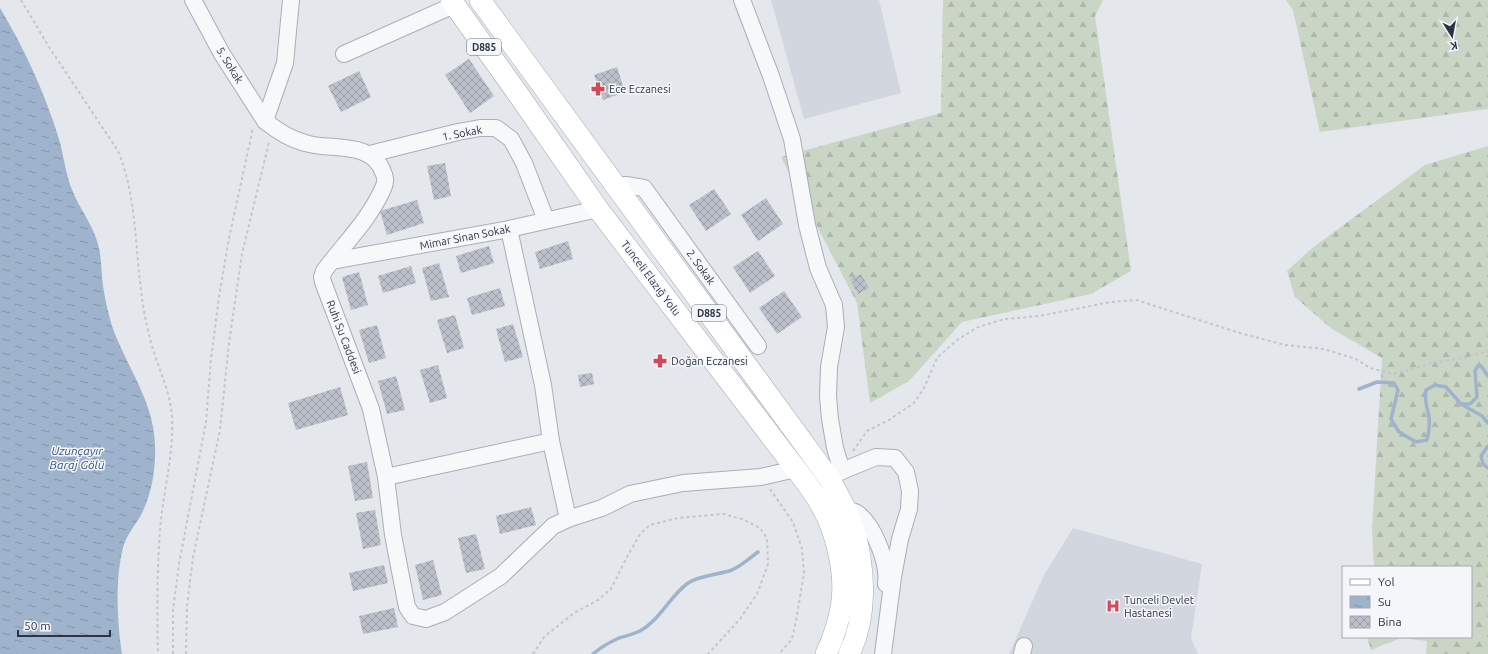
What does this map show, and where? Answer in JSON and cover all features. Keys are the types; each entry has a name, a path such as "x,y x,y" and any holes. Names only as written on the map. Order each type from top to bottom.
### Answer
{"main road":[{"name":"D885","path":"480,0 615,186 836,475 860,557 862,582 859,620 849,654"},
{"name":"Tunceli Elazığ Yolu","path":"453,3 598,209 796,469 823,507 834,532 842,581 841,606 831,643 826,654"}],"street":[{"name":"5. Sokak","path":"194,0 222,54 265,119"},
{"path":"291,0 285,63 265,119 304,143 363,151 370,154"},
{"path":"742,0 771,76 792,139 807,225 818,268 834,305 836,327 829,367 828,396 835,448 836,475 876,457 896,458 906,472 910,491 909,509 900,539 883,654"},
{"path":"344,54 453,3"},
{"name":"1. Sokak","path":"370,154 458,132 480,128 496,128 511,139 524,163 546,220"},
{"name":"Ruhi Su Caddesi","path":"370,154 382,167 385,184 366,216 324,271 322,277 371,409 386,477 393,535 407,607 413,616 426,619 445,612 501,576 553,526 568,518 602,508 630,494 683,483 761,477 796,469"},
{"name":"2. Sokak","path":"615,186 626,185 644,188 758,346"},
{"name":"Mimar Sinan Sokak","path":"332,261 509,228 598,209"},
{"path":"509,228 542,386 551,441 568,518"},
{"path":"386,477 551,441"},
{"path":"845,509 856,512 867,524 883,554 886,580 874,654"}],"path":[{"path":"21,0 49,47 118,150 124,166 132,204 143,304 152,346 168,390 172,416 171,454 160,529 157,600 158,654"},
{"path":"173,654 173,610 179,564 206,422 211,359 219,297 229,238 265,119"},
{"path":"186,654 187,606 193,557 220,430 229,343 242,254 265,119"},
{"path":"836,475 867,431 889,420 914,403 924,388 937,358 957,340 978,327 1005,319 1039,316 1111,302 1136,300 1285,345 1324,349 1356,359 1370,368 1394,374 1433,363 1467,357 1488,351"},
{"path":"761,477 793,522 802,549 804,573 796,621 792,639 779,654"},
{"path":"533,654 544,637 574,613 598,600 611,590 640,534 650,525 678,518 723,514 742,519 760,528 767,538 768,564 757,594 740,619 708,654"}],"shaded area":[{"path":"771,0 879,0 901,93 804,119"},
{"name":"Tunceli Devlet Hastanesi","path":"1073,528 1202,564 1191,638 1198,654 1009,654 1044,575"}],"green space":[{"path":"943,0 1103,0 1095,16 1131,271 1091,294 962,322 909,381 870,403 857,303 781,157 941,113"},
{"path":"1286,0 1488,0 1488,109 1320,132 1293,10"},
{"path":"1488,146 1488,654 1426,654 1427,641 1401,638 1472,638 1472,566 1374,566 1372,530 1382,358 1332,329 1295,297 1287,271 1311,249 1425,165"},
{"path":"1367,638 1401,638 1371,650"}],"water":[{"name":"Uzunçayır Baraj Gölü","path":"0,8 25,54 40,86 58,136 70,185 95,235 99,247 103,286 112,326 150,413 155,445 155,463 151,490 141,515 126,539 120,560 118,601 122,654 0,654"}],"building":[{"path":"469,59 494,96 470,113 445,75"},
{"path":"617,67 625,92 603,100 594,75"},
{"path":"359,71 371,97 341,112 328,86"},
{"path":"445,163 451,196 434,200 427,166"},
{"path":"714,189 731,214 706,231 689,205"},
{"path":"766,198 783,224 758,241 741,215"},
{"path":"417,200 424,223 387,235 380,211"},
{"path":"568,241 573,259 540,269 535,252"},
{"path":"489,246 494,263 461,273 456,256"},
{"path":"758,251 775,276 750,293 733,267"},
{"path":"439,263 449,297 431,301 422,268"},
{"path":"411,266 416,283 383,293 378,276"},
{"path":"359,272 368,305 351,310 342,277"},
{"path":"861,274 869,288 858,294 850,279"},
{"path":"500,288 505,306 472,315 467,298"},
{"path":"784,291 802,317 777,334 759,308"},
{"path":"455,315 464,348 447,353 437,320"},
{"path":"513,324 523,357 505,362 496,329"},
{"path":"377,325 386,358 369,363 359,330"},
{"path":"438,365 447,398 430,403 420,370"},
{"path":"592,373 594,384 580,387 578,375"},
{"path":"396,376 405,410 387,414 378,381"},
{"path":"340,387 348,415 296,430 288,403"},
{"path":"367,462 373,498 355,501 348,466"},
{"path":"531,507 536,525 500,534 496,516"},
{"path":"375,510 381,545 363,549 356,513"},
{"path":"476,534 485,569 466,573 458,538"},
{"path":"433,560 442,595 423,600 415,565"},
{"path":"384,565 388,583 353,591 349,573"},
{"path":"394,608 398,627 363,634 359,616"}],"waterway":[{"path":"1359,389 1377,382 1394,383 1398,390 1391,419 1399,432 1416,442 1427,440 1429,420 1425,395 1426,390 1435,385 1446,387 1461,404 1470,404 1477,397 1475,371 1477,367 1481,366 1488,376"},
{"path":"1461,404 1482,416 1488,423"},
{"path":"1488,446 1481,456 1483,464 1488,468"},
{"path":"593,654 612,641 638,632 647,626 688,583 698,578 732,570 758,552"}],"place":[{"name":"Ece Eczanesi","path":"598,89"},
{"name":"Doğan Eczanesi","path":"660,361"},
{"name":"Tunceli Devlet Hastanesi","path":"1113,606"}]}
